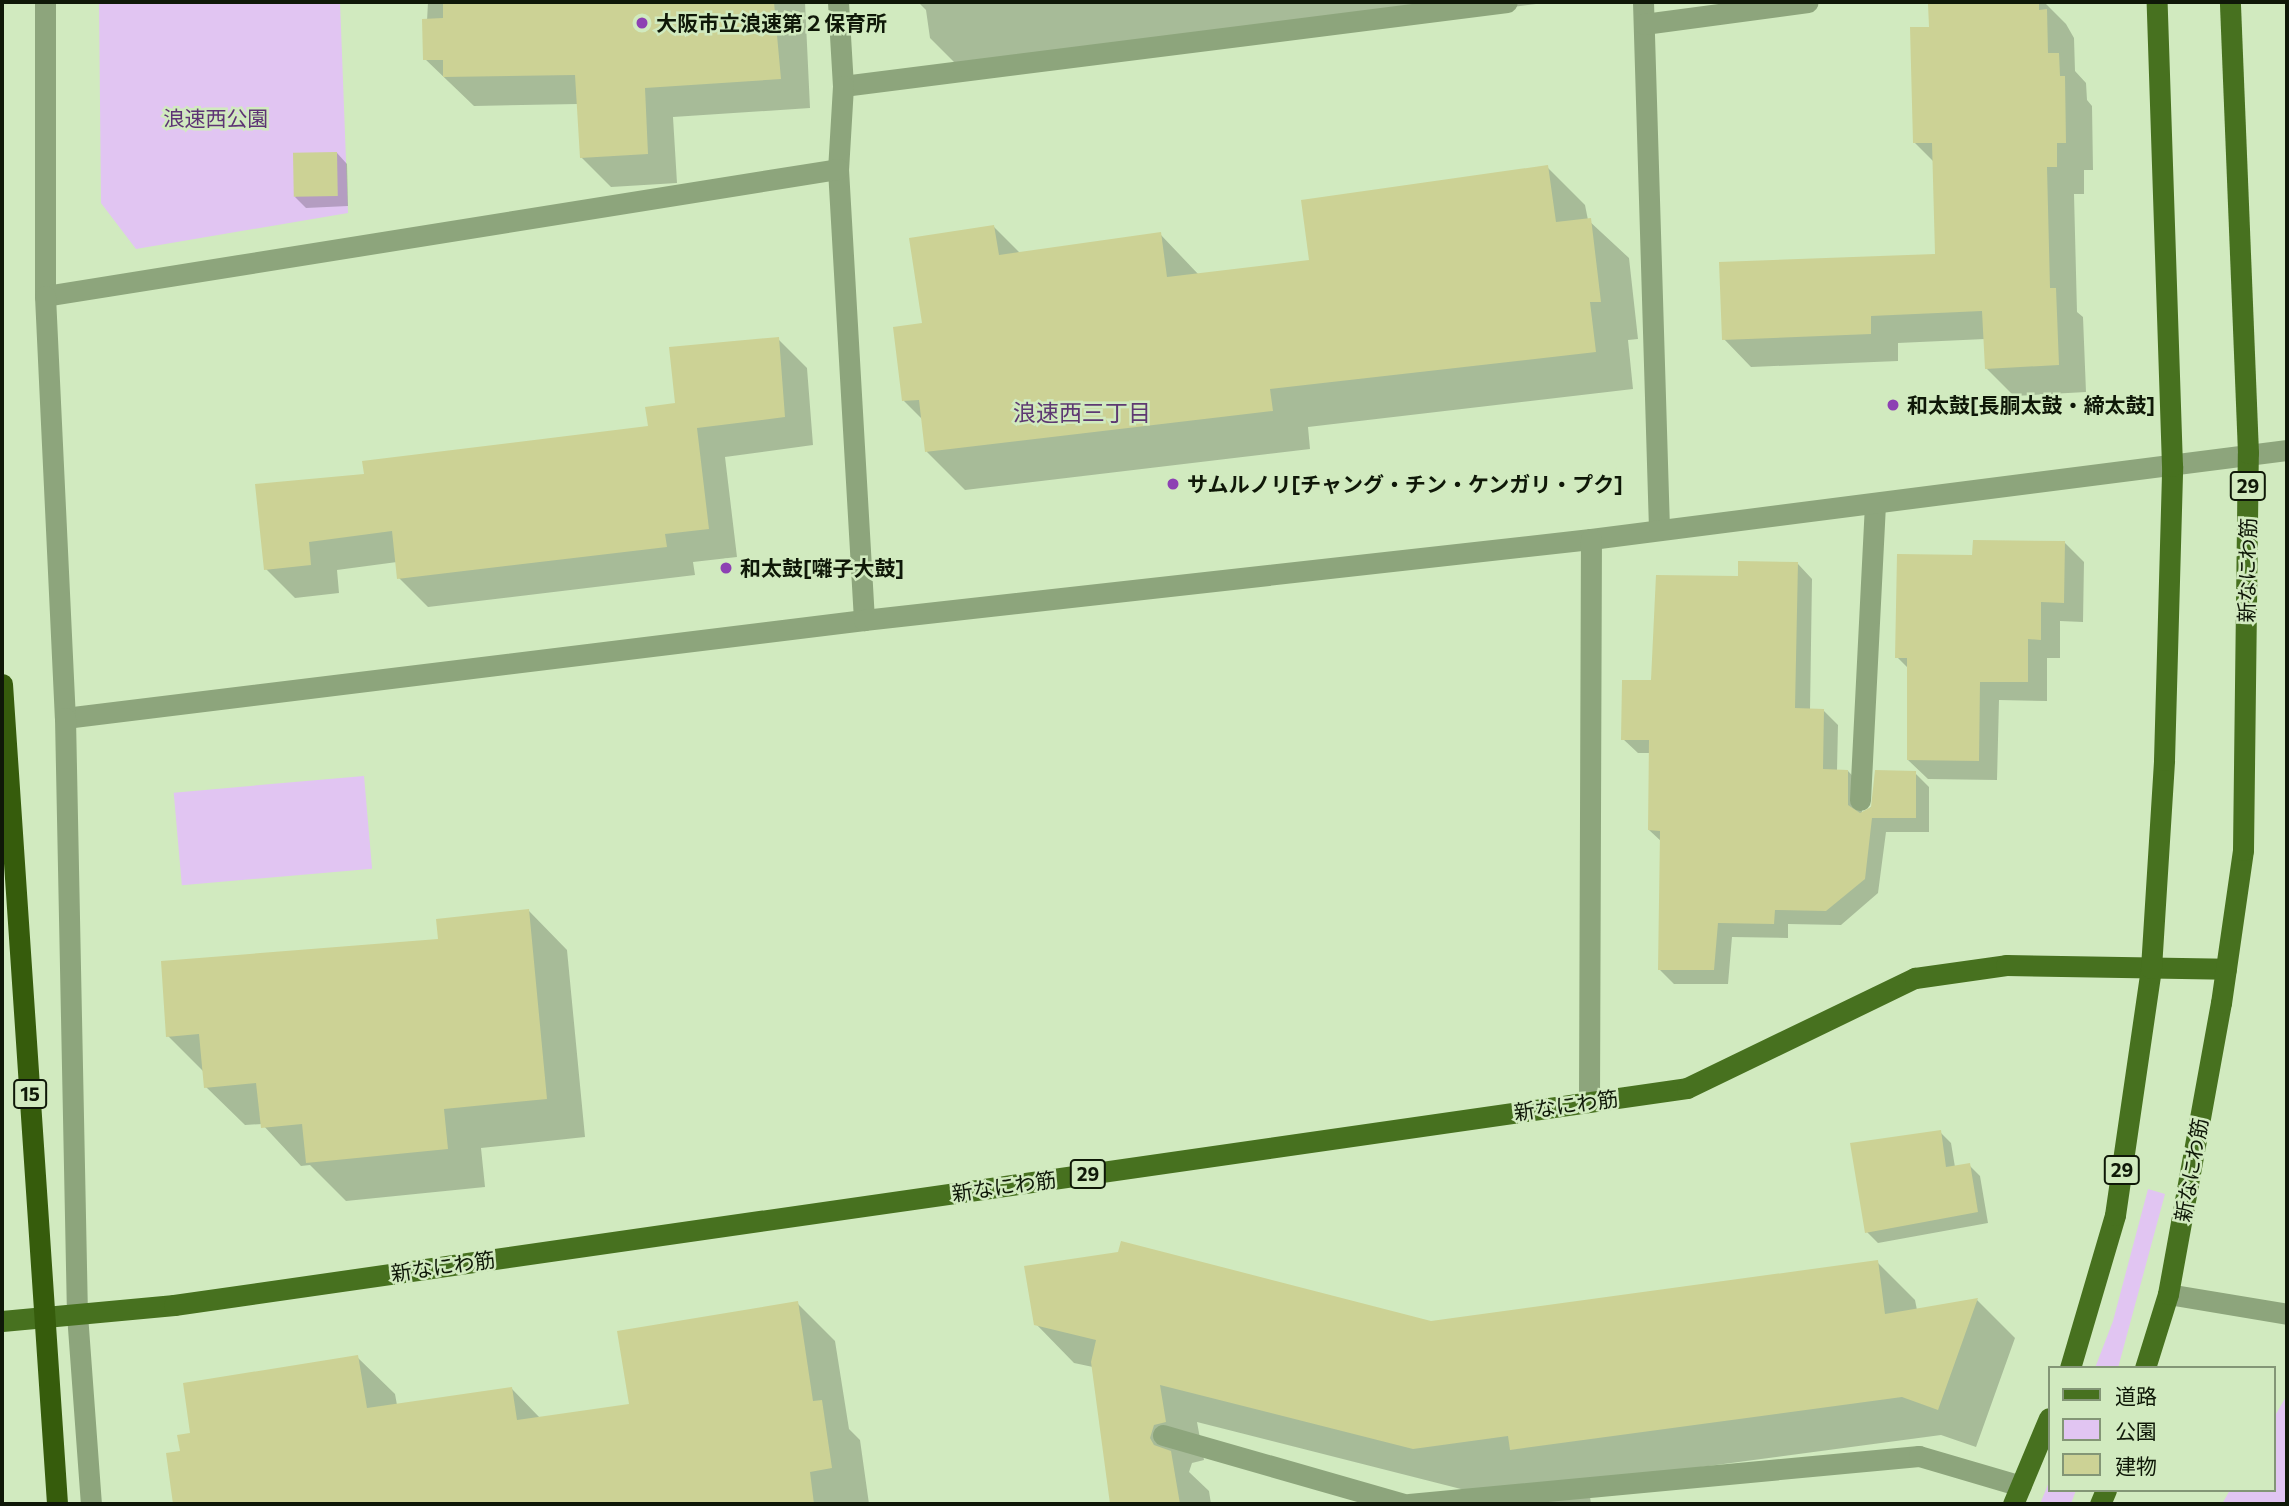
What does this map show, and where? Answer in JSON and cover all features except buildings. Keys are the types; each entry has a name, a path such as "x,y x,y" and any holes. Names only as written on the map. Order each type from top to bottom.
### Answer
{"highway":[{"name":"15","path":"2,684 57,1504"}],"main road":[{"name":"29","path":"2071,1366 2115,1215 2151,968 2164,760 2172,466 2157,2"},
{"name":"新なにわ筋","path":"2146,1366 2168,1294 2226,969 2243,850 2248,453 2231,2"},
{"name":"新なにわ筋","path":"2,1321 174,1305 1686,1087 1915,978 2006,965 2226,969"},
{"path":"2017,1495 2048,1420"}],"street":[{"path":"45,2 45,296 65,718 77,1314 91,1504"},
{"path":"838,2 843,86 838,169 864,620"},
{"path":"843,86 1507,2"},
{"path":"1643,2 1659,530"},
{"path":"1644,24 1808,2"},
{"path":"45,296 838,169"},
{"path":"65,718 864,620 1591,539 2287,450"},
{"path":"1860,800 1875,503"},
{"path":"1589,1102 1591,539"},
{"path":"2168,1294 2287,1314"},
{"path":"1163,1435 1406,1504 1919,1455 2017,1495"}],"green space":[{"name":"浪速西公園","path":"99,2 340,2 348,213 136,249 101,203"},
{"path":"364,776 372,869 182,885 174,793"},
{"path":"2148,1189 2165,1194 2119,1366 2096,1366 2113,1321"},
{"path":"2287,1395 2287,1504 2222,1504 2229,1492 2275,1492 2275,1416"},
{"path":"2048,1484 2048,1492 2075,1492 2071,1504 2040,1504"}],"place":[{"name":"大阪市立浪速第２保育所","path":"642,23"},
{"name":"和太鼓[長胴太鼓・締太鼓]","path":"1893,405"},
{"name":"サムルノリ[チャング・チン・ケンガリ・プク]","path":"1173,484"},
{"name":"和太鼓[囃子大鼓]","path":"726,568"}],"district":[{"name":"浪速西三丁目","path":"1082,412"}]}
